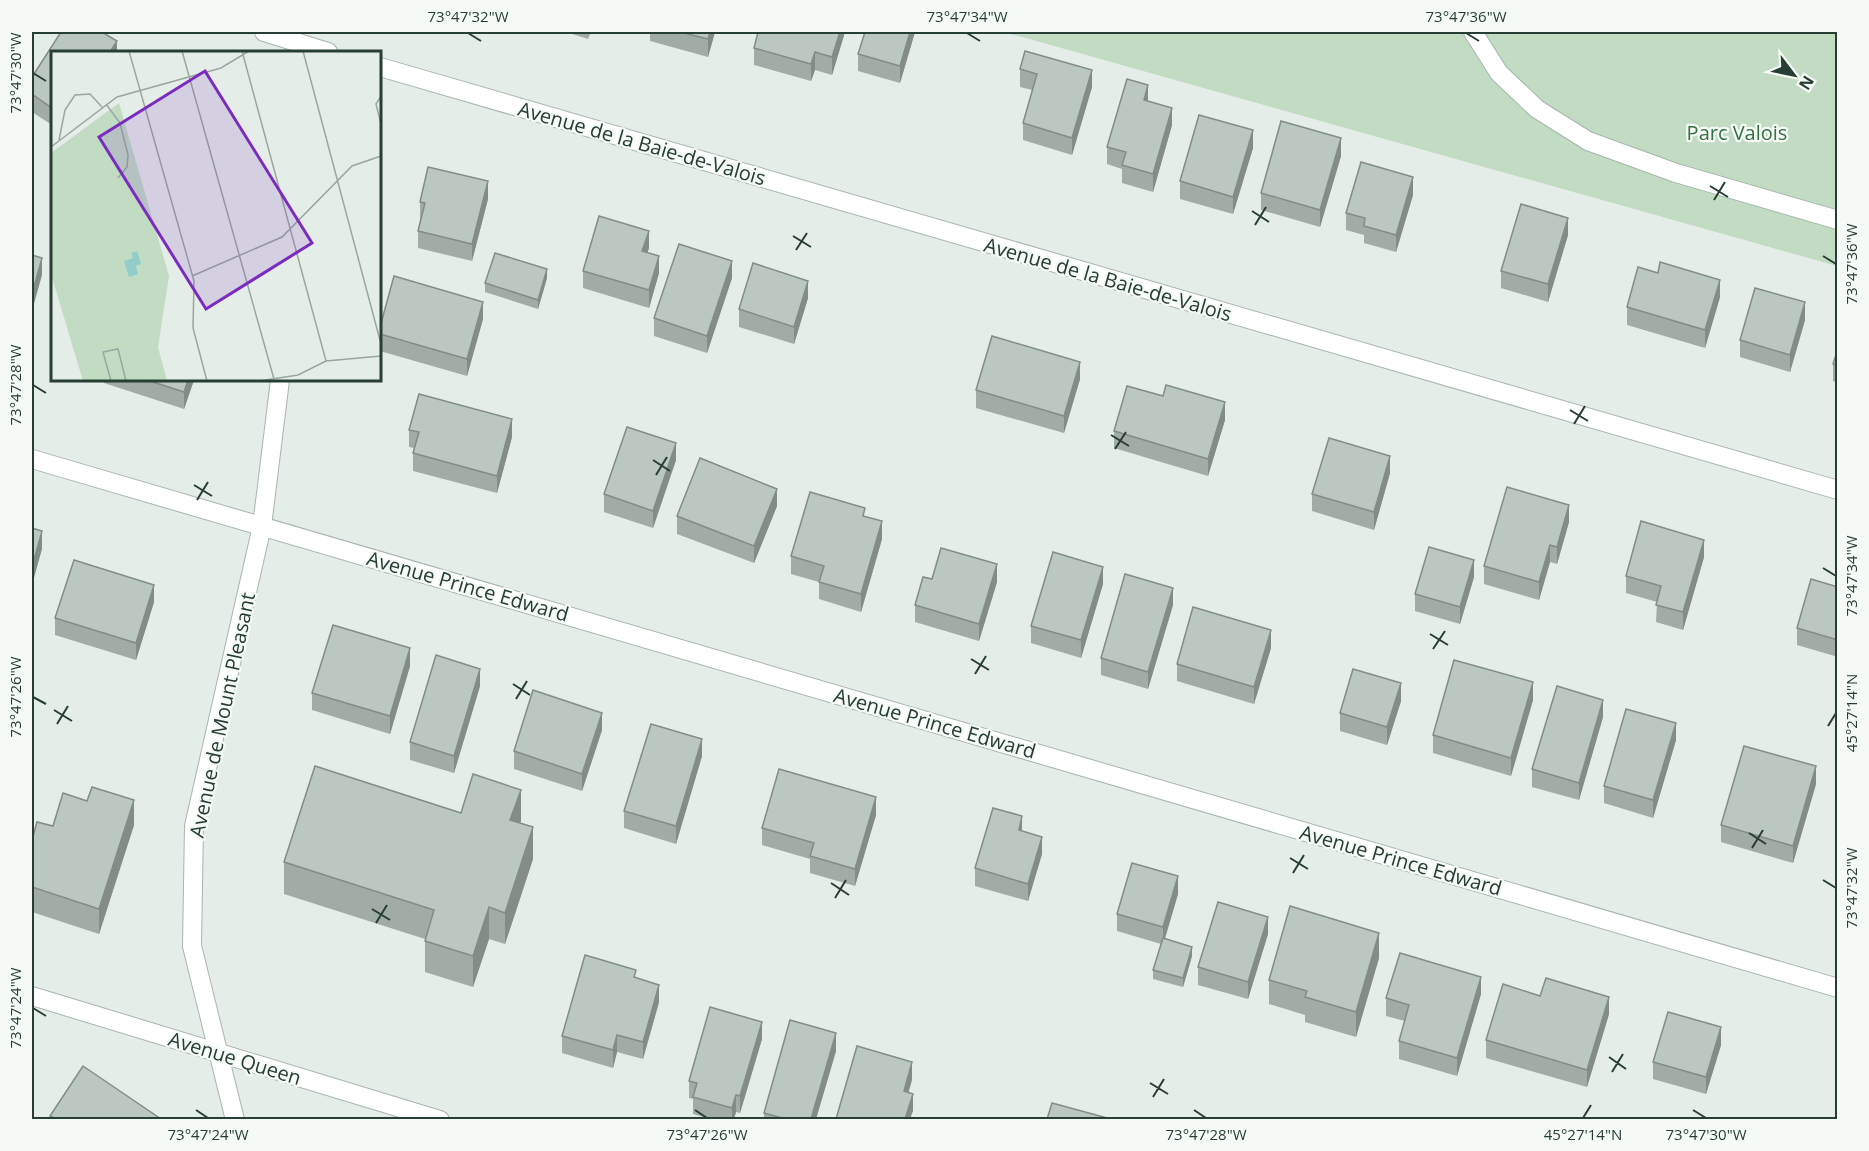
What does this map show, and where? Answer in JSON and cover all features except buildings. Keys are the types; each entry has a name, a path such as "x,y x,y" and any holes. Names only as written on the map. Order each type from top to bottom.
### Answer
{"street":[{"path":"264,32 322,51"},
{"path":"1473,32 1499,73 1529,102 1588,141 1676,173 1838,220"},
{"name":"Avenue de la Baie-de-Valois","path":"381,67 1838,490"},
{"name":"Avenue de Mount Pleasant","path":"236,1119 192,946 194,826 262,526 280,381"},
{"name":"Avenue Prince Edward","path":"32,459 1838,988"},
{"name":"Avenue Queen","path":"32,996 440,1119"}],"green space":[{"name":"Parc Valois","path":"1004,32 1837,32 1837,266"}]}
